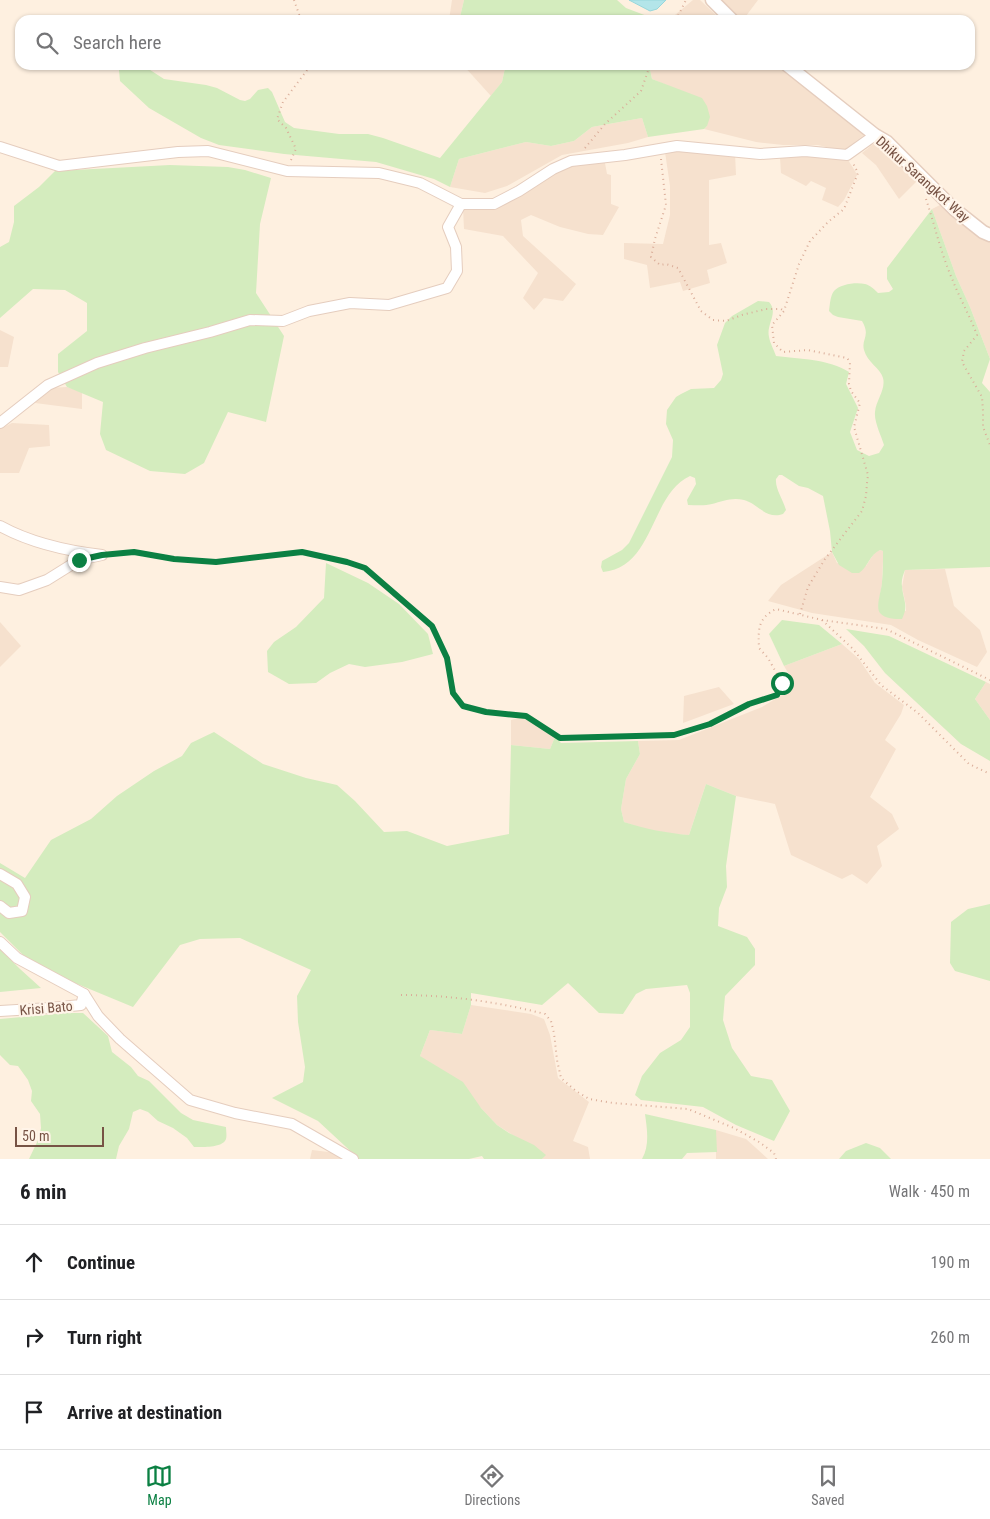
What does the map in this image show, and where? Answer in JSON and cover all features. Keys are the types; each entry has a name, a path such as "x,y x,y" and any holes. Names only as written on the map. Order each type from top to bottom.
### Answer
{"street":[{"path":"712,0 727,15"},
{"name":"Dhikur Sarangkot Way","path":"793,70 887,142 962,215 983,232 990,234"},
{"path":"0,147 59,166 178,152 208,151 286,171 379,173 420,183 461,204 494,204 519,191 553,168 571,161 625,156 677,146 760,154 806,151 847,155 876,135"},
{"path":"0,423 48,385 97,363 145,348 250,320 283,321 309,311 350,303 389,305 447,288 457,270 456,247 448,227 461,204"},
{"path":"0,526 12,532 69,551 102,555"},
{"path":"0,587 19,590 47,580 79,560 102,555"},
{"path":"0,874 17,884 25,897 22,911 10,913 0,906"},
{"path":"0,942 17,958 84,994 98,1016 120,1040 190,1100 235,1113 292,1124 353,1159"},
{"name":"Krisi Bato","path":"0,1011 81,1005 84,994"}],"path":[{"path":"294,0 299,15"},
{"path":"678,15 686,0"},
{"path":"286,171 296,149 286,128 276,119 283,102 307,70"},
{"path":"571,161 591,143 605,124 641,91 648,70"},
{"path":"660,150 666,205 651,257 660,265 666,264 678,268 701,311 713,320 726,321 766,309 781,309 784,311"},
{"path":"800,615 808,587 825,559 862,510 866,496 868,475 854,427 860,403 851,391 849,384 850,362 847,358 808,350 783,352 774,343 772,325 784,311 799,264 810,241 844,209 858,173 847,155"},
{"path":"935,190 926,199 941,249 977,335 964,351 962,362 982,397 984,411 983,427 990,445"},
{"path":"102,555 134,552 174,559 216,562 302,552 365,568 432,626 447,658 453,693 463,706 486,712 526,716 560,738 674,735 710,724 749,704 777,695 782,683 768,658 759,648 758,632 762,620 769,612 776,609 822,620 886,629 990,680"},
{"path":"822,620 853,649 881,685 918,713 969,764 990,774"},
{"path":"401,995 462,998 545,1014 551,1021 554,1033 561,1078 576,1091 589,1099 613,1103 688,1109 734,1128 759,1142 774,1153 776,1159"}],"shaded area":[{"path":"452,0 464,0 460,15 450,15"},
{"path":"693,0 700,0 716,15 675,15"},
{"path":"722,0 758,0 747,15 736,15"},
{"path":"468,70 505,70 502,82 491,96"},
{"path":"650,70 782,70 864,135 843,151 818,145 783,145 756,142 704,129 707,126 671,87 652,79"},
{"path":"642,118 648,137 628,143 562,155 507,186 485,193 450,187 459,159 526,142 551,146 574,141 592,127"},
{"path":"877,141 906,167 917,181 899,199 876,165 862,153"},
{"path":"697,150 735,153 736,175 709,180 709,245 721,243 727,263 707,270 710,283 683,291 680,282 650,288 647,265 624,259 624,243 663,244 670,215 670,186 665,152"},
{"path":"806,153 848,160 855,171 857,175 844,200 838,207 822,200 826,188 811,181 806,186 781,173 780,158"},
{"path":"605,163 607,174 611,175 611,204 619,207 603,235 588,234 560,227 531,215 521,220 523,236 576,284 563,301 544,298 534,310 523,298 538,273 503,236 464,229 463,208 496,208 561,169 579,164"},
{"path":"944,203 990,237 990,359 956,276 932,209"},
{"path":"0,330 14,337 8,367 0,367"},
{"path":"67,387 82,392 82,409 35,403 45,388"},
{"path":"12,423 49,425 50,446 29,448 19,473 0,473 0,429"},
{"path":"883,551 883,560 879,601 906,611 902,587 905,570 945,569 954,606 980,630 987,652 977,667 918,640 891,625 812,613 768,601 781,585 832,552 837,563 866,566 875,552"},
{"path":"0,622 21,646 0,667"},
{"path":"842,644 859,659 875,683 904,705 901,714 885,740 896,749 870,797 892,814 899,829 877,846 882,866 867,884 852,874 842,879 791,855 775,804 736,796 706,784 689,835 644,829 624,822 621,809 626,779 640,754 638,741 679,740 762,707 790,690 792,679 784,666"},
{"path":"986,682 990,684 990,720 975,699"},
{"path":"719,687 734,704 683,723 684,696"},
{"path":"522,717 555,737 550,749 511,745 511,720"},
{"path":"471,1005 531,1014 544,1019 550,1035 558,1078 589,1102 573,1141 588,1147 590,1159 542,1159 545,1155 497,1125 481,1108 420,1056 430,1030 462,1034"},
{"path":"716,1130 746,1139 768,1159 716,1159"},
{"path":"312,1150 336,1153 343,1159 310,1159"}],"green space":[{"path":"464,0 617,0 626,8 644,15 460,15"},
{"path":"119,70 150,70 164,79 206,85 245,101 250,99 258,90 268,88 272,92 285,122 294,128 339,134 368,134 440,158 502,82 505,70 650,70 652,79 702,98 707,106 710,117 704,129 648,137 642,118 592,127 574,141 551,146 526,142 459,159 450,187 434,179 376,162 284,154 219,145 201,138 149,108 120,81"},
{"path":"170,165 228,167 271,178 260,224 256,293 284,336 266,422 228,412 204,463 185,474 150,471 106,450 100,434 103,402 67,387 58,372 58,354 87,331 87,303 65,290 33,289 0,318 0,247 9,242 14,222 14,206 39,187 55,171"},
{"path":"932,209 956,276 990,359 982,383 990,392 990,567 905,570 902,582 904,614 902,619 887,618 880,613 878,607 882,585 883,551 880,550 874,554 859,573 852,573 839,565 832,552 823,496 779,475 776,483 786,510 783,514 772,515 740,499 706,505 688,505 687,500 696,484 695,478 690,476 677,485 667,498 643,544 633,557 620,567 603,572 601,567 602,561 622,550 629,543 672,457 673,440 666,424 667,410 676,397 681,394 691,389 714,388 721,380 723,374 717,345 725,323 732,316 758,301 769,302 772,306 773,314 769,328 769,337 776,356 833,364 849,372 846,384 858,408 850,432 857,450 869,456 879,453 884,445 875,412 883,387 883,378 864,350 866,330 862,321 833,315 829,311 831,298 834,291 848,284 867,285 878,293 889,292 893,289 887,279 887,268"},
{"path":"326,563 368,583 399,604 428,634 433,654 402,662 365,667 349,664 330,673 316,683 289,684 268,672 267,651 274,642 296,627 324,598"},
{"path":"782,620 819,625 842,644 784,666 769,634"},
{"path":"846,629 889,636 986,682 975,699 990,720 990,761 961,744 885,673 864,646"},
{"path":"214,732 263,764 306,778 337,785 384,832 407,831 447,846 509,834 511,745 550,749 555,737 561,743 638,741 640,754 626,779 621,809 624,822 640,827 689,835 706,784 736,796 726,866 727,887 719,908 718,926 747,937 755,949 755,965 725,996 723,1020 732,1048 751,1076 772,1080 790,1111 774,1141 736,1125 703,1107 641,1100 635,1095 642,1076 660,1053 681,1040 690,1027 690,993 687,985 646,989 636,994 623,1014 599,1013 568,983 542,1005 471,993 471,1005 462,1034 430,1030 420,1056 463,1082 481,1108 497,1125 534,1145 546,1155 542,1159 484,1159 482,1156 469,1159 359,1159 318,1121 272,1098 303,1082 305,1067 298,1022 297,996 311,970 240,938 200,939 180,945 133,1007 75,983 24,956 0,932 0,863 25,878 51,840 91,819 117,796 154,771 182,756 191,743"},
{"path":"990,904 990,981 955,971 950,963 951,922 968,909"},
{"path":"0,949 20,969 41,988 0,992"},
{"path":"83,1013 108,1036 112,1052 131,1067 138,1076 149,1081 181,1113 193,1120 226,1127 224,1142 212,1146 194,1147 187,1138 173,1128 140,1109 133,1112 129,1129 119,1146 116,1159 29,1159 39,1138 41,1128 40,1114 31,1101 32,1091 28,1080 18,1066 10,1065 0,1055 0,1019"},
{"path":"645,1114 716,1130 717,1152 687,1153 682,1159 642,1159 647,1143"},
{"path":"866,1143 880,1148 891,1159 839,1159 846,1151"}],"water":[{"path":"629,0 666,0 657,9 650,11"}],"route":[{"path":"79,560 102,555 134,552 174,559 216,562 302,552 365,568 432,626 447,658 453,693 463,706 486,712 526,716 560,738 674,735 710,724 749,704 777,695 782,683"}]}
